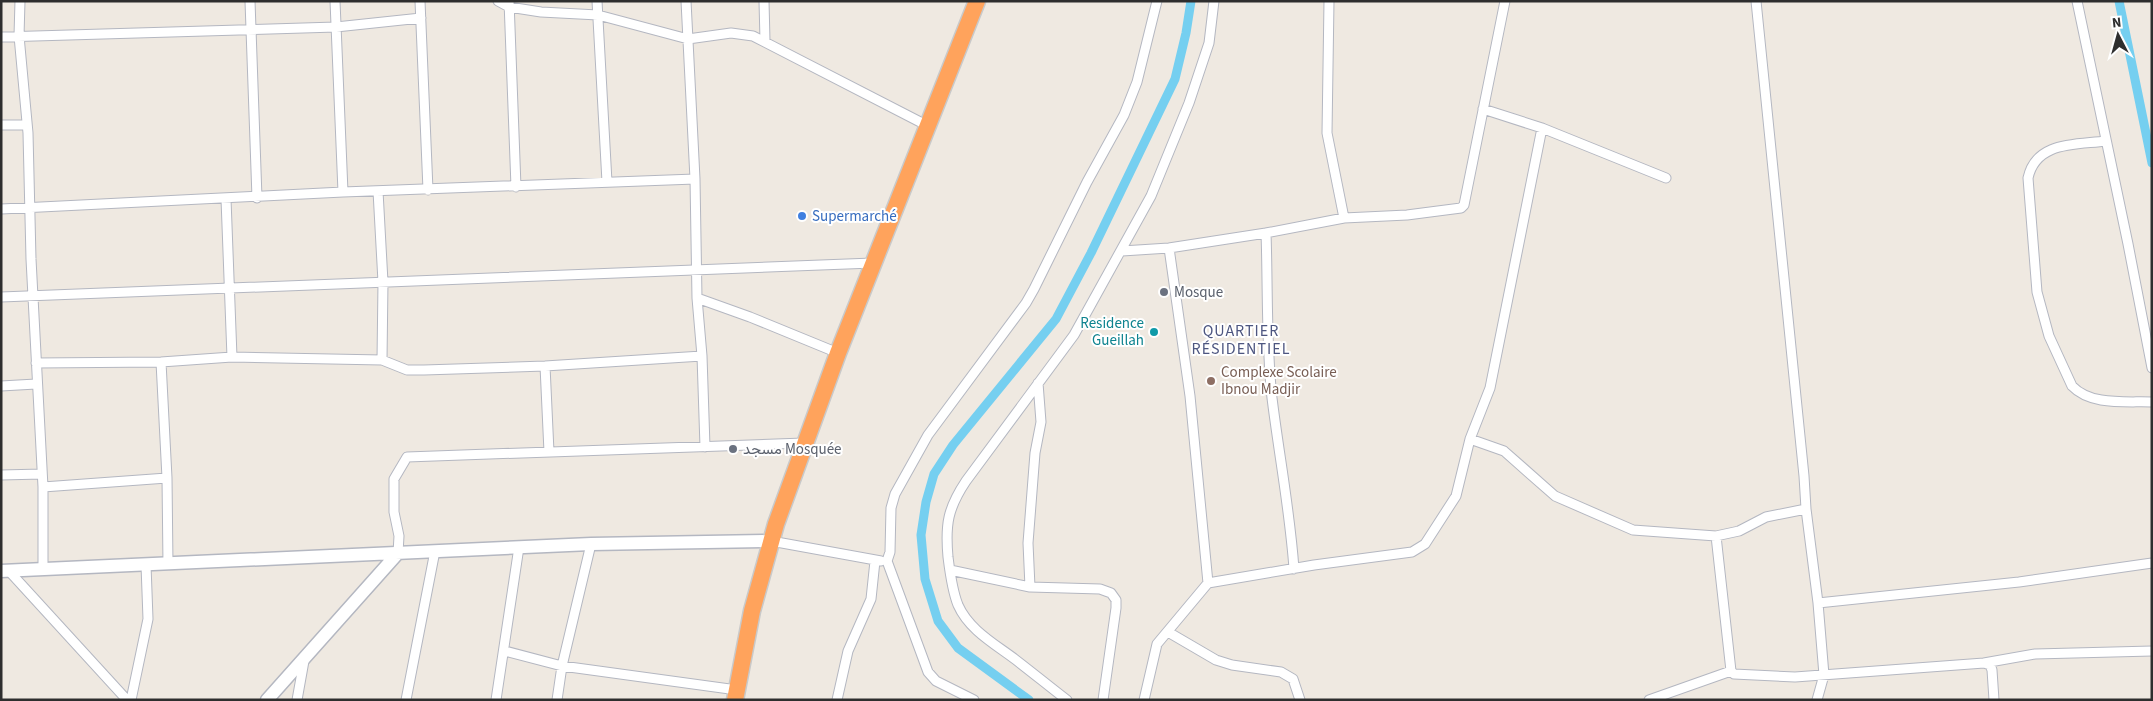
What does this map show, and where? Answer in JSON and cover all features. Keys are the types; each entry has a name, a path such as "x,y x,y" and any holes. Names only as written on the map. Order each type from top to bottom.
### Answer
{"highway":[{"path":"736,695 752,611 770,541 804,443 977,1"}],"street":[{"path":"20,1 19,36 27,125 32,295 42,474 43,569"},
{"path":"250,1 257,198"},
{"path":"335,1 343,192"},
{"path":"420,1 428,190"},
{"path":"498,1 541,12 598,15 688,39 742,33 765,41 928,126"},
{"path":"597,1 607,182"},
{"path":"686,1 695,179 697,298 706,447"},
{"path":"764,1 765,41"},
{"path":"974,700 931,677 887,560 890,552 891,508 895,494 928,435 1026,303 1034,289 1087,182 1124,115 1137,82 1157,1"},
{"path":"1067,700 981,634 968,621 958,606 950,570 946,530 948,514 955,498 986,453 1074,335 1151,196 1189,103 1209,43 1214,1"},
{"path":"1329,1 1327,133 1344,218"},
{"path":"1122,251 1169,248 1266,233 1344,218 1407,215 1461,208 1464,205 1505,1"},
{"path":"1756,1 1806,509 1818,603 1824,675 1817,700"},
{"path":"2077,1 2152,368"},
{"path":"509,4 516,187"},
{"path":"1,37 336,27 420,18"},
{"path":"1483,109 1542,128 1666,178"},
{"path":"1,126 27,125"},
{"path":"1144,700 1158,644 1208,583 1412,552 1425,544 1456,496 1470,438 1490,388 1542,128"},
{"path":"2106,141 2051,148 2036,158 2031,167 2028,178 2037,292 2048,336 2072,386 2078,392 2085,397 2152,402"},
{"path":"1,209 257,198 343,192 695,179"},
{"path":"378,191 383,282 382,360"},
{"path":"226,199 232,357"},
{"path":"1266,233 1272,388 1292,536 1294,569"},
{"path":"1169,248 1190,396 1208,583"},
{"path":"1,297 180,292 230,288 873,263"},
{"path":"697,298 750,317 838,354"},
{"path":"36,363 161,362 232,357 382,360 407,370 544,366 702,356"},
{"path":"161,362 167,478 168,564"},
{"path":"544,366 549,452"},
{"path":"1030,587 1028,543 1035,453 1041,422 1038,383"},
{"path":"1,386 36,384"},
{"path":"1470,438 1504,451 1554,496 1634,530 1716,536 1739,531 1766,517 1806,509"},
{"path":"267,700 398,553 398,536 394,512 394,479 407,457 804,443"},
{"path":"1,475 42,474"},
{"path":"42,488 167,478"},
{"path":"1716,536 1731,671"},
{"path":"5,571 591,544 770,541 875,561 887,560"},
{"path":"556,700 562,666 591,544"},
{"path":"496,700 505,651 519,548"},
{"path":"406,700 435,551"},
{"path":"837,700 850,646 871,599 875,561"},
{"path":"1818,603 2020,582 2152,563"},
{"path":"131,700 148,618 146,565"},
{"path":"950,570 1030,587 1100,589 1111,593 1116,600 1103,700"},
{"path":"5,571 127,700"},
{"path":"1168,632 1216,660 1232,665 1281,672 1293,679 1300,700"},
{"path":"505,651 562,666 736,695"},
{"path":"1731,671 1734,674 1766,676 1824,675 1984,663 2035,654 2152,651"},
{"path":"297,700 304,658"},
{"path":"1984,663 1990,665 1992,670 1994,700"},
{"path":"1649,700 1731,671"}],"waterway":[{"path":"1029,700 958,648 938,621 925,579 921,535 926,502 934,474 953,445 1056,319 1091,253 1175,79 1186,33 1191,1"},
{"path":"2119,1 2152,163"}],"place":[{"name":"Supermarché","path":"802,216"},
{"name":"Mosque","path":"1164,292"},
{"name":"Residence Gueillah","path":"1154,332"},
{"name":"Complexe Scolaire Ibnou Madjir","path":"1211,381"},
{"name":"مسجد Mosquée","path":"733,449"}],"district":[{"name":"QUARTIER RÉSIDENTIEL","path":"1241,339"}]}
